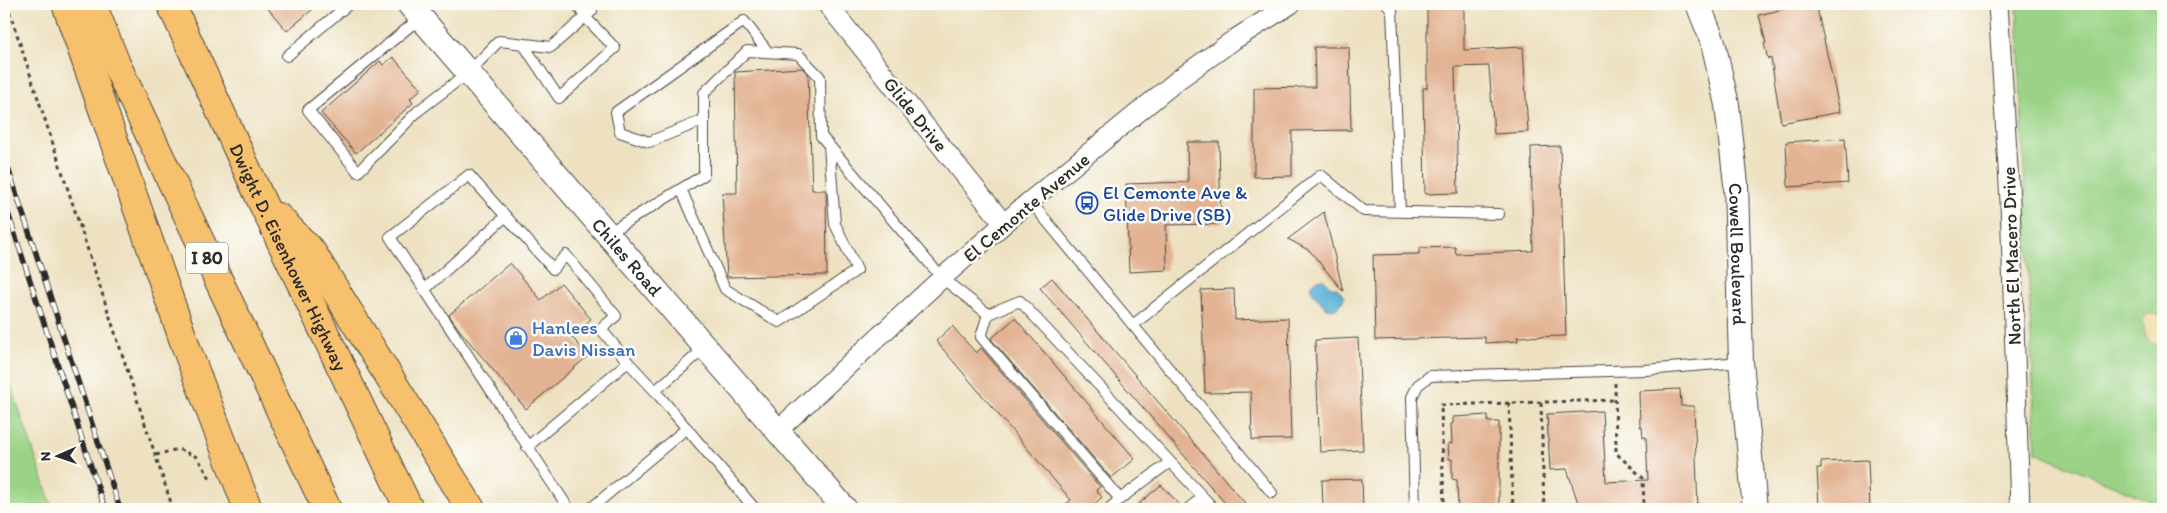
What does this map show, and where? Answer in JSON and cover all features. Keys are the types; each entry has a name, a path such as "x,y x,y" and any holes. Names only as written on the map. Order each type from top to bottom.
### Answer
{"highway":[{"path":"66,4 187,350 248,509"},
{"name":"I 80","path":"92,4 116,66 327,509"},
{"name":"Dwight D. Eisenhower Highway","path":"171,4 261,200 410,509"},
{"path":"261,200 311,251 471,509"}],"street":[{"name":"Glide Drive","path":"827,4 1004,224"},
{"name":"El Cemonte Avenue","path":"777,431 942,278 1030,201 1179,79 1236,39 1292,4"},
{"name":"Cowell Boulevard","path":"1698,4 1713,42 1728,115 1736,184 1742,362 1755,509"},
{"name":"North El Macero Drive","path":"1998,4 2010,201 2020,509"},
{"name":"Chiles Road","path":"415,11 845,509"}],"lane":[{"path":"288,56 349,4"},
{"path":"523,44 559,98 615,48 589,14 576,4"},
{"path":"1387,4 1392,10 1400,212"},
{"path":"415,11 308,110 358,172 418,111 469,72 499,41 551,47 589,14"},
{"path":"704,120 650,142 620,132 616,112 744,21 768,52"},
{"path":"608,233 704,175 704,93 747,51 798,54 820,77 822,136 942,278 988,314"},
{"path":"681,189 725,289 779,322 857,270 835,224 829,145"},
{"path":"568,509 390,237 469,175 553,269 566,256 616,316 601,329 756,509"},
{"path":"1133,325 1321,176 1364,211 1499,214"},
{"path":"1030,201 1272,493"},
{"path":"424,290 506,216"},
{"path":"988,314 1020,301 1214,509"},
{"path":"988,314 981,337 1120,499"},
{"path":"655,391 705,348"},
{"path":"526,447 628,362"},
{"path":"1415,509 1412,397 1418,384 1430,376 1614,371 1742,362"},
{"path":"590,509 687,428"},
{"path":"1109,509 1170,462"},
{"path":"1188,509 1203,497"}],"path":[{"path":"7,4 173,509"},
{"path":"1614,371 1616,453 1642,478 1644,509"},
{"path":"1444,509 1441,405 1615,400"},
{"path":"1541,402 1544,509"},
{"path":"1509,403 1513,509"},
{"path":"156,456 178,449 197,458 213,486"}],"green space":[{"path":"2017,4 2163,4 2163,507 2036,452"},
{"path":"4,365 53,509 4,509"}],"sand":[{"path":"2147,314 2156,314 2163,321 2163,345 2157,345 2147,338 2143,320"}],"water":[{"path":"1324,279 1331,287 1337,288 1344,297 1342,303 1336,309 1326,308 1311,290 1312,284 1317,280"}],"building":[{"path":"264,4 319,4 287,31"},
{"path":"1427,4 1464,4 1464,50 1523,47 1528,132 1494,134 1489,66 1455,67 1458,193 1425,194 1423,88 1427,88"},
{"path":"1804,4 1816,4 1840,112 1781,123 1771,58 1768,59 1759,15"},
{"path":"1314,47 1349,47 1351,130 1292,131 1292,176 1254,177 1254,88 1315,87"},
{"path":"393,57 421,89 410,99 413,103 356,153 321,113 380,61 383,65"},
{"path":"802,68 808,74 812,190 826,190 827,275 727,277 722,193 737,193 735,72"},
{"path":"1845,138 1848,183 1788,187 1786,142"},
{"path":"1187,142 1219,142 1221,224 1166,225 1167,270 1129,272 1126,184 1188,182"},
{"path":"1560,146 1566,336 1517,337 1518,341 1485,343 1485,337 1375,340 1373,255 1419,254 1419,248 1455,247 1456,254 1533,251 1531,147"},
{"path":"1324,212 1343,291 1310,251 1288,239"},
{"path":"510,263 541,300 561,283 591,319 571,336 588,356 526,409 449,315"},
{"path":"1052,278 1250,509 1230,509 1040,288"},
{"path":"1234,289 1235,320 1288,318 1291,439 1252,440 1251,392 1205,393 1201,290"},
{"path":"1015,318 1135,459 1111,478 991,339"},
{"path":"952,326 976,353 981,348 1100,487 1096,490 1102,497 1089,509 1060,509 1071,500 936,341"},
{"path":"1358,338 1363,450 1320,452 1315,340"},
{"path":"1680,389 1681,406 1694,406 1698,509 1580,509 1567,469 1550,470 1547,414 1602,411 1606,482 1648,480 1646,437 1643,437 1642,426 1640,427 1639,391"},
{"path":"1488,415 1488,422 1499,422 1499,509 1458,509 1457,480 1452,479 1452,459 1449,459 1448,443 1452,444 1451,424 1453,423 1453,417"},
{"path":"1868,460 1870,509 1823,509 1823,507 1819,507 1817,468 1821,468 1821,462"},
{"path":"1362,479 1363,509 1323,509 1322,480"},
{"path":"1161,485 1182,507 1181,509 1133,509"}],"railway":[{"path":"4,156 120,509"},
{"path":"4,201 105,509"}],"place":[{"name":"El Cemonte Ave & Glide Drive (SB)","path":"1087,203"},
{"name":"Hanlees Davis Nissan","path":"516,338"}]}
